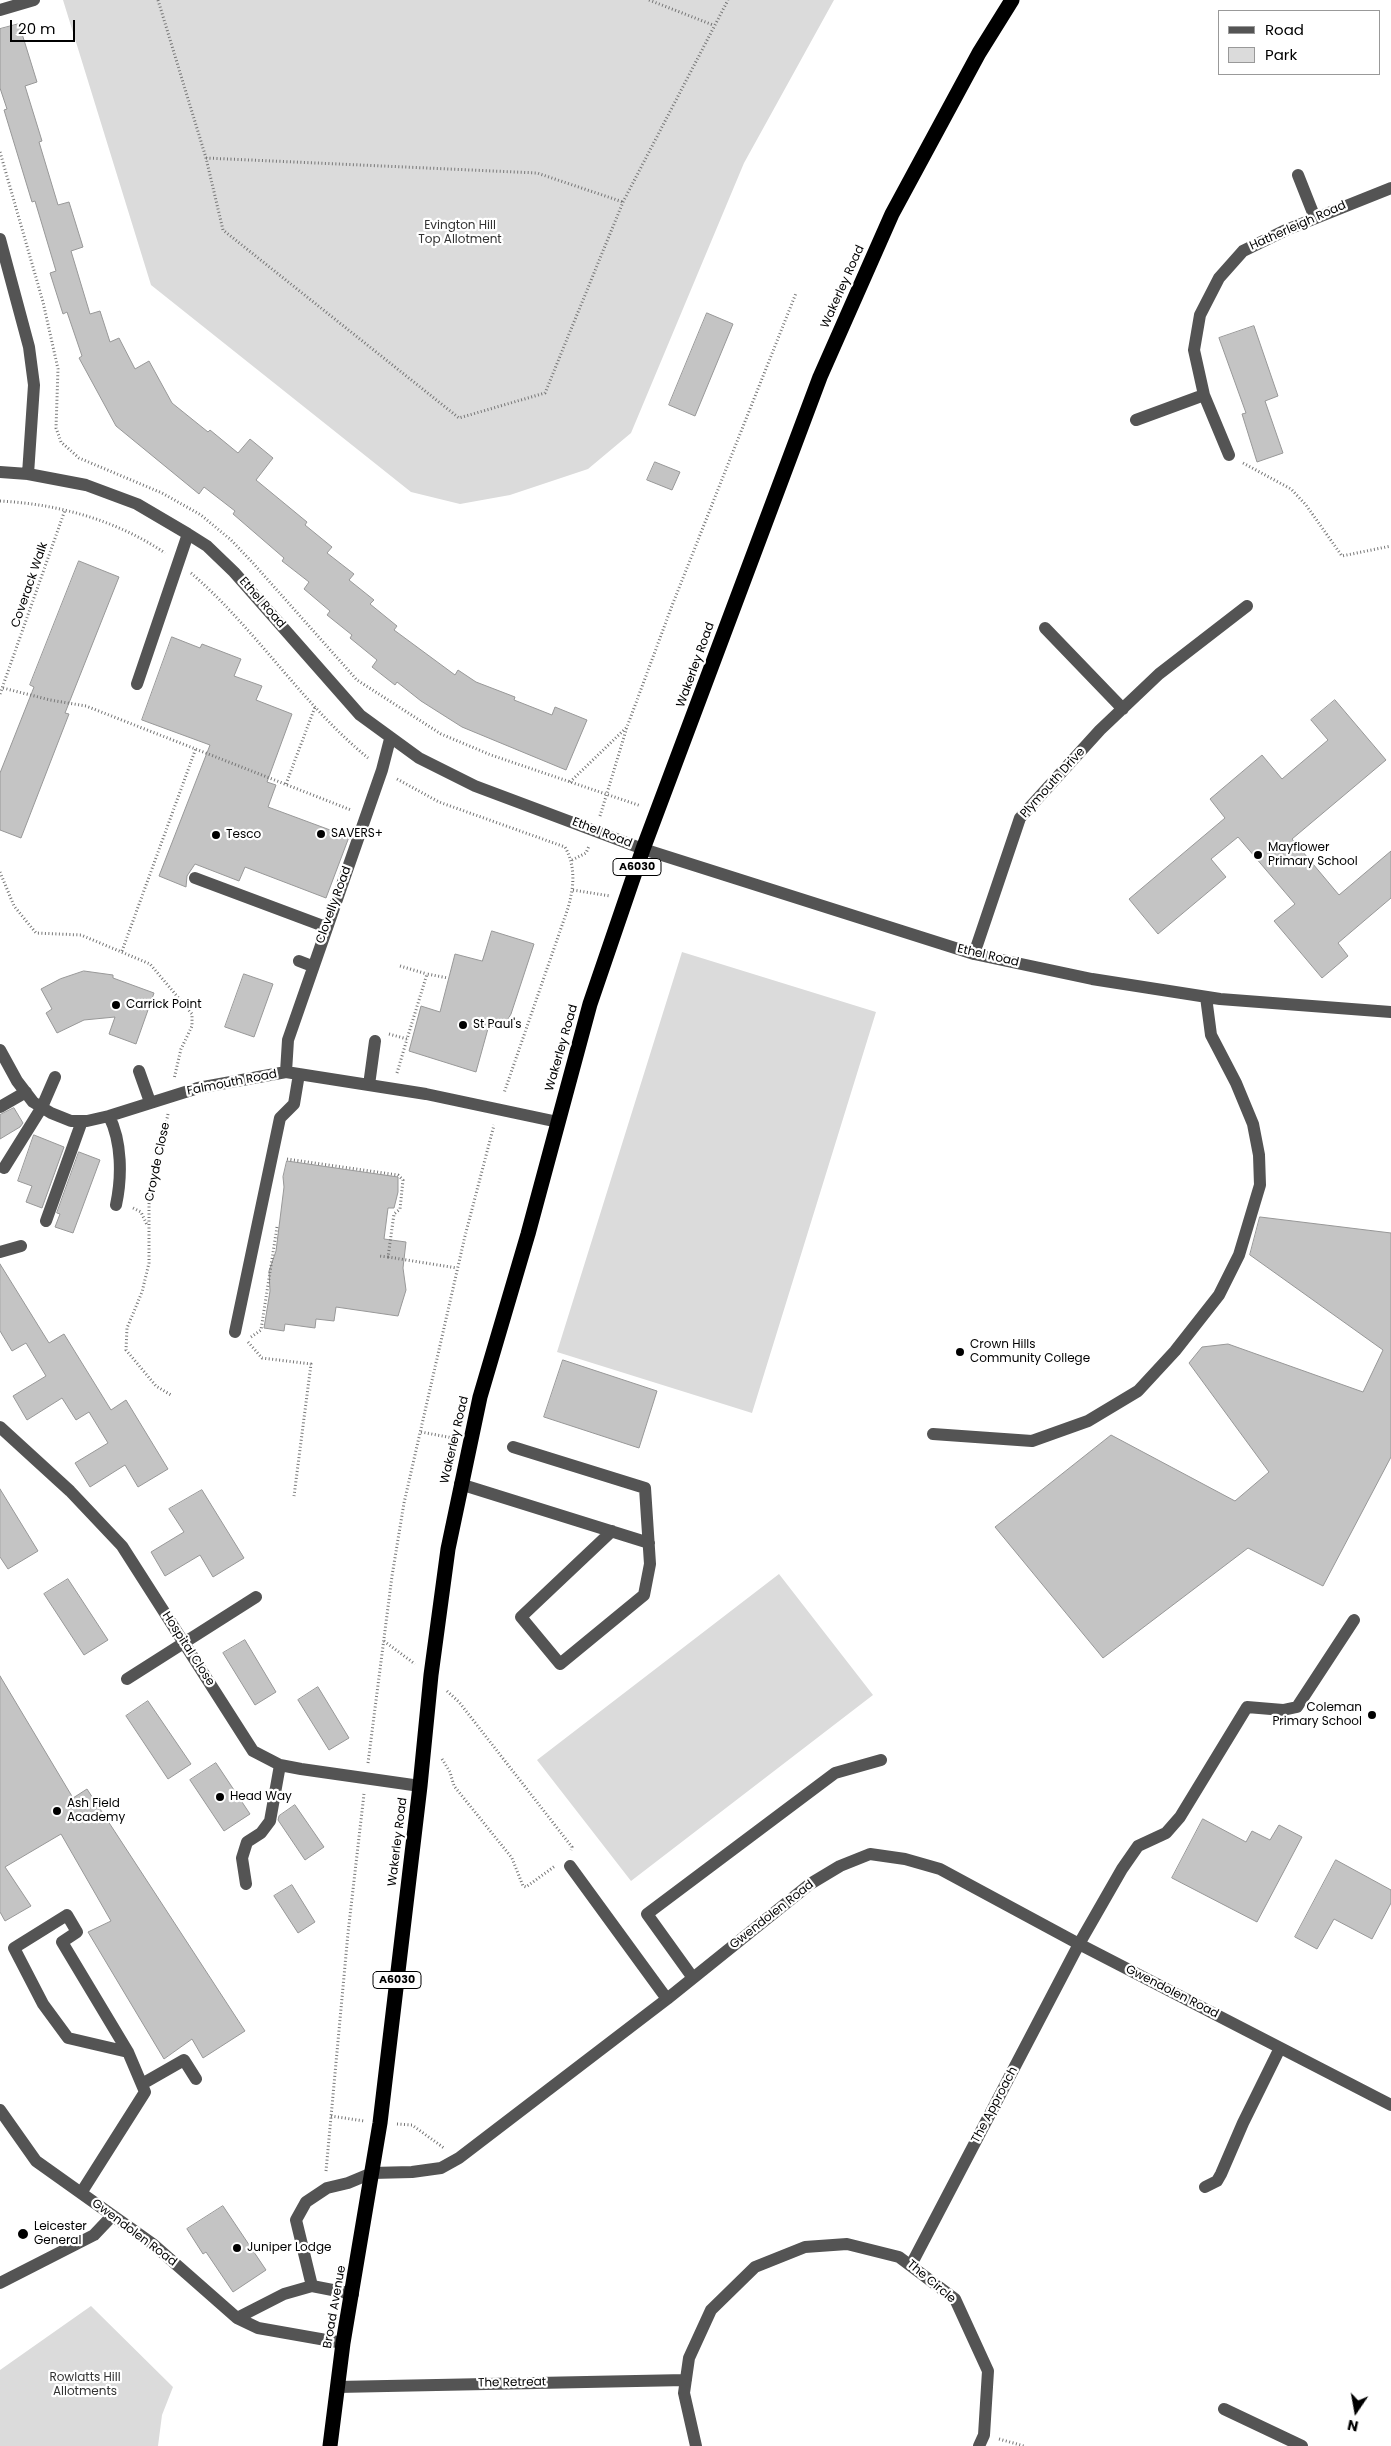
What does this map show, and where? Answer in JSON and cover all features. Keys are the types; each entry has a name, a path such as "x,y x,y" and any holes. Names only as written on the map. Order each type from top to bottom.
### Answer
{"highway":[{"name":"Wakerley Road","path":"372,2173 381,2113 420,1786 430,1675 448,1549 460,1484 480,1397 528,1234 590,1004 643,849 820,377 892,214 974,61 1012,0"},
{"name":"Broad Avenue","path":"330,2446 343,2343 353,2294 372,2173"}],"street":[{"path":"0,10 34,0"},
{"path":"1298,175 1314,218"},
{"name":"Hatherleigh Road","path":"1229,455 1204,395 1194,350 1200,316 1219,278 1242,251 1314,218 1391,188"},
{"path":"0,239 29,347 34,384 33,423 28,474"},
{"path":"1136,420 1204,395"},
{"name":"Ethel Road","path":"0,472 28,474 86,485 137,504 207,546 234,572 324,677 360,714 390,739 419,758 475,786 643,849 974,954 1092,979 1206,997 1391,1012"},
{"path":"137,684 188,534"},
{"name":"Plymouth Drive","path":"974,954 1020,818 1123,708 1159,674 1246,606"},
{"path":"1045,628 1123,708"},
{"name":"Clovelly Road","path":"286,1072 288,1040 312,966 382,770 390,739"},
{"path":"195,878 326,927"},
{"path":"299,961 312,966"},
{"path":"933,1434 1032,1441 1088,1421 1138,1391 1175,1350 1219,1295 1239,1255 1260,1186 1259,1155 1252,1124 1236,1083 1211,1035 1206,997"},
{"path":"369,1084 375,1041"},
{"name":"Falmouth Road","path":"0,1050 26,1092 42,1107 71,1121 109,1116 170,1096 230,1082 286,1072 369,1084 558,1122"},
{"path":"139,1071 150,1102"},
{"path":"235,1332 280,1118 294,1104 299,1074"},
{"path":"4,1168 42,1107 55,1077"},
{"path":"0,1107 26,1092"},
{"path":"109,1116 116,1130 119,1160 119,1190 116,1205"},
{"path":"46,1221 82,1121"},
{"path":"0,1252 21,1246"},
{"name":"Hospital Close","path":"0,1427 70,1491 122,1546 253,1751 280,1764 420,1786"},
{"path":"514,1447 645,1488 650,1564 644,1595 560,1664 521,1617 612,1531"},
{"path":"460,1484 649,1543"},
{"path":"127,1679 256,1597"},
{"name":"The Approach","path":"911,2266 1079,1944 1122,1869 1138,1846 1166,1832 1180,1817 1246,1707 1283,1710 1297,1707 1354,1620"},
{"path":"693,1978 647,1914 835,1773 882,1760"},
{"path":"246,1884 242,1858 247,1842 261,1833 270,1820 280,1764"},
{"name":"Gwendolen Road","path":"372,2173 412,2172 441,2168 459,2158 667,1999 810,1884 840,1866 870,1854 905,1859 940,1869 1079,1944 1391,2105"},
{"path":"570,1866 667,1999"},
{"path":"81,2193 145,2092 128,2052 62,1942 77,1932 66,1915 14,1948 43,2004 68,2038 128,2052"},
{"path":"1205,2188 1217,2181 1221,2174 1243,2123 1280,2048"},
{"path":"142,2084 184,2060 196,2079"},
{"name":"Gwendolen Road","path":"0,2110 36,2161 154,2245 237,2318 258,2328 343,2343"},
{"path":"312,2286 296,2220 306,2202 325,2189 348,2183 372,2173"},
{"path":"0,2283 94,2235 112,2216"},
{"name":"The Circle","path":"696,2446 684,2393 689,2358 711,2310 756,2267 804,2247 848,2244 899,2257 955,2299 988,2371 982,2440"},
{"path":"237,2318 284,2294 312,2286 353,2294"},
{"name":"The Retreat","path":"338,2387 686,2380"},
{"path":"1224,2408 1302,2446"}],"path":[{"path":"158,0 206,158 223,230 459,418 545,393 623,202 728,0"},
{"path":"649,0 714,25"},
{"path":"0,152 43,302 56,359 58,369 56,428 61,442 79,458 162,494 201,515 252,562 357,680 442,734 491,755 657,812"},
{"path":"206,158 537,174 623,202"},
{"path":"595,830 608,794 627,727 754,395 796,293"},
{"path":"1229,455 1291,489 1306,505 1342,556 1391,546"},
{"path":"0,501 24,502 65,510 121,529 147,541 179,562 218,596 343,738 382,770 439,802 565,847 572,860 573,890 499,1109 457,1268 404,1503 366,1778 348,1933 325,2189"},
{"name":"Coverack Walk","path":"0,694 65,510"},
{"path":"3,688 50,700 86,706 366,816"},
{"path":"286,784 315,707"},
{"path":"570,782 627,727"},
{"path":"122,951 196,748"},
{"path":"0,872 14,906 36,933 81,935 150,964 192,1014 192,1026 181,1049 170,1096"},
{"path":"573,890 626,899"},
{"path":"400,966 448,978"},
{"path":"394,1089 407,1038 427,974"},
{"path":"388,1033 407,1038"},
{"name":"Croyde Close","path":"170,1096 164,1140 149,1204 149,1263 142,1292 127,1328 126,1350 156,1386 170,1395"},
{"path":"285,1169 287,1159 398,1175 403,1180 400,1209 394,1214 388,1257"},
{"name":"Croyde Close","path":"116,1205 128,1205 142,1212 148,1228"},
{"path":"277,1224 261,1330 246,1340 262,1358 311,1364 294,1496"},
{"path":"379,1256 457,1268"},
{"path":"421,1432 470,1440"},
{"path":"384,1640 430,1675 459,1702 572,1847 570,1866"},
{"path":"424,1745 442,1758 450,1772 454,1786 512,1858 523,1886 526,1887 564,1860 570,1866"},
{"path":"982,2440 1024,2446"}],"green space":[{"name":"Evington Hill Top Allotment","path":"63,0 834,0 744,163 631,433 588,469 510,495 460,504 411,492 151,285"},
{"path":"682,952 876,1012 752,1413 557,1352"},
{"path":"779,1574 873,1695 631,1881 537,1760"},
{"name":"Rowlatts Hill Allotments","path":"91,2306 173,2387 162,2415 158,2446 0,2446 0,2370"}],"building":[{"path":"19,24 37,82 25,86 42,141 39,142 58,205 69,202 83,247 71,251 90,314 100,311 110,342 119,338 135,369 149,361 172,403 208,432 210,430 238,453 250,439 273,458 256,480 307,522 305,525 332,547 327,553 354,574 349,580 374,600 370,604 397,626 394,630 455,675 458,670 476,682 515,697 514,700 552,715 555,707 587,720 566,770 462,727 421,701 397,682 395,685 372,667 377,660 350,638 352,635 327,615 330,611 304,589 309,582 282,561 284,558 233,514 235,511 204,487 199,494 116,426 79,358 82,356 67,312 63,314 50,273 56,271 35,201 32,202 4,110 7,109 0,88 0,29"},
{"path":"707,313 733,324 695,416 669,405"},
{"path":"1254,326 1278,396 1265,401 1283,453 1257,462 1242,414 1246,413 1219,338"},
{"path":"655,462 680,472 672,490 647,480"},
{"path":"79,561 119,577 65,713 69,714 21,838 0,830 0,773 34,687 30,685"},
{"path":"172,637 200,648 202,644 241,659 234,676 262,686 256,700 292,714 267,782 276,785 268,807 349,837 326,898 245,867 239,881 195,864 187,876 186,887 159,876 210,745 142,720"},
{"path":"1335,700 1386,760 1292,839 1339,895 1391,851 1391,898 1338,943 1348,956 1322,978 1274,921 1295,904 1238,837 1211,859 1226,877 1158,934 1129,899 1225,818 1210,799 1262,755 1282,779 1328,740 1311,720"},
{"path":"492,931 534,944 511,1014 502,1029 489,1025 476,1072 409,1051 421,1006 440,1012 455,954 482,961"},
{"name":"Carrick Point","path":"84,971 113,975 113,978 154,993 136,1044 109,1034 115,1017 84,1020 57,1033 46,1013 52,1009 41,989 60,979"},
{"path":"244,974 273,984 254,1037 225,1027"},
{"path":"14,1108 23,1123 20,1127 0,1139 0,1115"},
{"path":"34,1135 64,1147 42,1208 26,1202 32,1186 18,1181"},
{"path":"79,1152 100,1160 73,1233 55,1227 60,1214 57,1213"},
{"path":"287,1161 398,1177 398,1192 394,1208 388,1208 384,1239 406,1242 403,1268 406,1290 398,1316 336,1307 334,1321 316,1319 315,1328 285,1324 284,1331 264,1328 270,1291 269,1271 276,1251 284,1187 283,1177"},
{"path":"1260,1217 1391,1233 1391,1457 1323,1586 1248,1548 1103,1658 995,1527 1111,1435 1235,1501 1269,1472 1189,1363 1202,1347 1228,1344 1363,1392 1383,1350 1250,1255"},
{"path":"0,1264 49,1343 64,1334 111,1410 126,1400 168,1469 138,1487 125,1465 90,1487 75,1463 108,1443 89,1412 76,1420 62,1398 27,1420 13,1396 46,1376 26,1343 12,1351 0,1331"},
{"path":"563,1360 657,1391 639,1448 544,1417"},
{"path":"0,1489 38,1551 8,1569 0,1557"},
{"path":"202,1490 244,1558 213,1577 200,1555 165,1576 151,1552 184,1532 169,1509"},
{"path":"68,1579 108,1640 84,1655 44,1594"},
{"path":"245,1640 276,1692 255,1705 223,1653"},
{"path":"0,1676 73,1798 87,1789 245,2031 203,2058 192,2039 164,2059 88,1932 111,1921 61,1834 5,1867 31,1906 5,1921 0,1912"},
{"path":"318,1687 349,1738 329,1750 298,1700"},
{"path":"148,1701 191,1764 168,1779 126,1716"},
{"name":"Head Way","path":"216,1763 250,1814 224,1831 190,1780"},
{"path":"295,1805 324,1847 305,1860 278,1820 279,1816"},
{"path":"1203,1819 1246,1842 1252,1831 1270,1840 1279,1825 1302,1837 1257,1922 1172,1878"},
{"path":"1336,1860 1391,1890 1391,1903 1372,1939 1334,1919 1317,1949 1295,1937"},
{"path":"292,1885 315,1922 298,1933 274,1896"},
{"name":"Juniper Lodge","path":"223,2206 266,2270 233,2292 206,2252 203,2254 187,2229"}],"place":[{"name":"SAVERS+","path":"321,834"},
{"name":"Tesco","path":"216,835"},
{"name":"Mayflower Primary School","path":"1258,855"},
{"name":"Carrick Point","path":"116,1005"},
{"name":"St Paul's","path":"463,1025"},
{"name":"Crown Hills Community College","path":"960,1352"},
{"name":"Coleman Primary School","path":"1372,1715"},
{"name":"Head Way","path":"220,1797"},
{"name":"Ash Field Academy","path":"57,1811"},
{"name":"Leicester General","path":"23,2234"},
{"name":"Juniper Lodge","path":"237,2248"}]}
